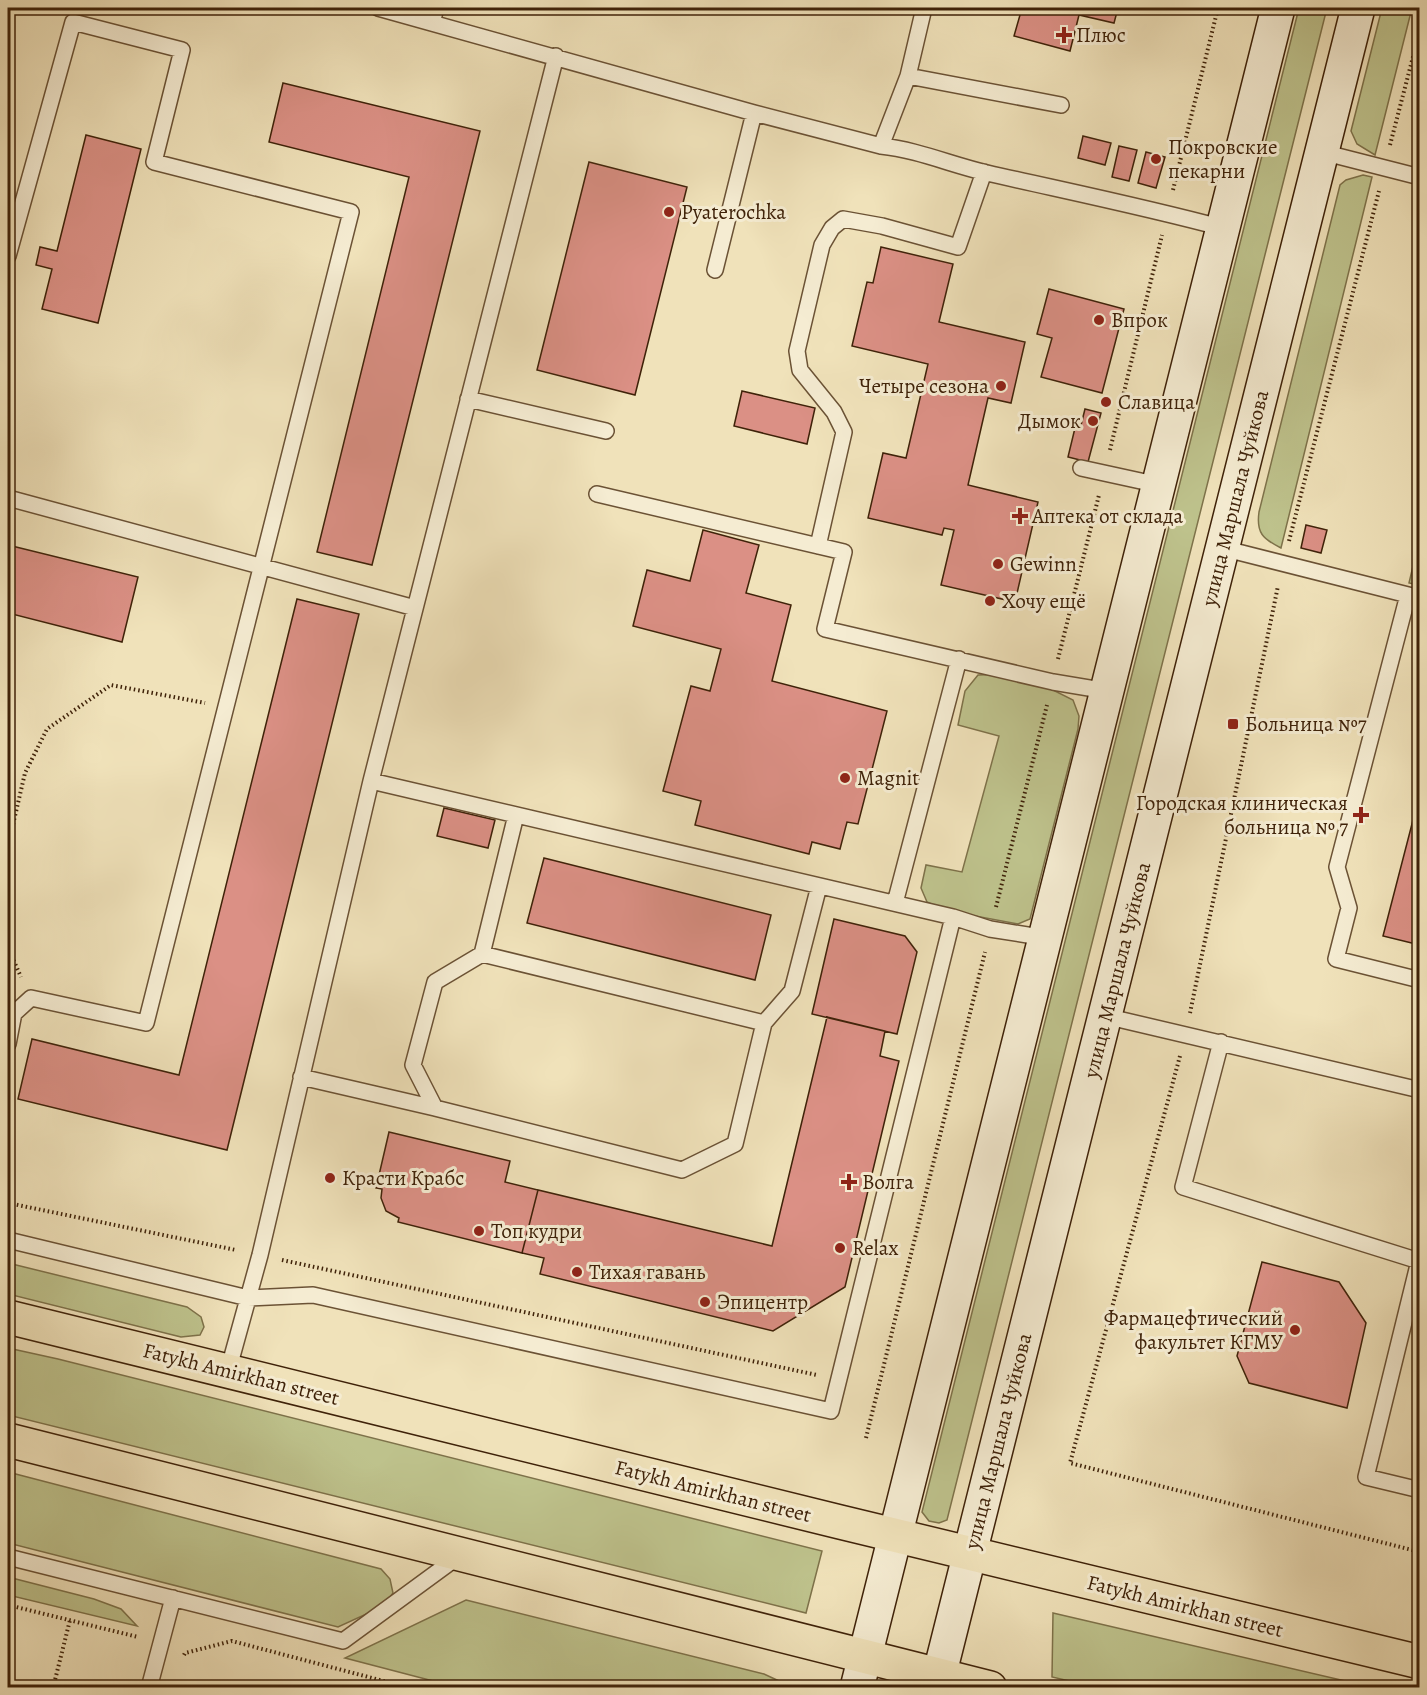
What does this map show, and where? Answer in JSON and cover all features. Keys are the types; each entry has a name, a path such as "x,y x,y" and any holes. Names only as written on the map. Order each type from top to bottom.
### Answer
{"main road":[{"path":"861,1672 1278,8"},
{"name":"улица Маршала Чуйкова","path":"938,1681 1358,8"},
{"name":"Fatykh Amirkhan street","path":"8,1317 1419,1662"},
{"path":"8,1440 463,1554 861,1672 990,1688"}],"lane":[{"path":"378,8 754,113 881,146 898,148 984,172 1168,213 1223,228"},
{"path":"432,23 436,8"},
{"path":"881,146 908,76 924,8"},
{"path":"8,256 73,22 182,50 154,162 351,212 146,1023 31,998 11,1016 8,1044"},
{"path":"228,1371 260,1255 371,781 556,56"},
{"path":"908,76 1061,105"},
{"path":"715,270 754,113"},
{"path":"1322,152 1419,177"},
{"path":"818,546 844,432 834,412 800,370 798,360 797,351 822,245 832,228 843,219 882,226 958,247 984,172"},
{"path":"468,399 606,431"},
{"path":"1081,468 1159,485"},
{"path":"597,494 844,552 825,629 1053,682 1107,691"},
{"path":"8,498 415,608"},
{"path":"1222,548 1414,596 1336,867 1349,908 1336,959 1419,980"},
{"path":"895,903 959,659"},
{"path":"371,781 895,903 990,929 1046,938"},
{"path":"482,954 516,815"},
{"path":"301,1077 682,1170 735,1144 764,1023 792,992 819,886"},
{"path":"8,1240 248,1298 313,1295 831,1411 952,917"},
{"path":"435,1108 413,1065 435,982 482,954 764,1023"},
{"path":"1105,1016 1419,1090"},
{"path":"1221,1042 1183,1187 1419,1261 1366,1477 1419,1490"},
{"path":"8,1557 343,1641 463,1554"},
{"path":"149,1688 173,1598"}],"path":[{"path":"866,1438 1218,8"},
{"path":"1419,30 1283,563 1185,1034 1070,1463 1419,1552"},
{"path":"8,846 25,773 47,729 111,685 226,707"},
{"path":"8,948 31,998"},
{"path":"8,1203 838,1380"},
{"path":"8,1605 161,1642 184,1653 232,1641 410,1688"},
{"path":"53,1688 70,1620"},
{"path":"181,1665 184,1653"}],"green space":[{"path":"1299,8 1327,8 947,1520 939,1523 929,1521 922,1512"},
{"path":"1382,8 1412,8 1375,155 1357,144 1351,131"},
{"path":"1363,175 1372,177 1281,548 1262,534 1258,519 1259,512 1340,185 1346,180"},
{"path":"1419,541 1420,585 1409,583"},
{"path":"1008,674 1043,685 1073,700 1079,716 1078,729 1030,919 1018,924 944,910 927,902 921,888 926,865 962,872 999,736 958,725 965,691 978,675"},
{"path":"8,1263 187,1307 201,1317 204,1327 200,1335 181,1337 8,1294"},
{"path":"8,1348 822,1551 806,1613 8,1415"},
{"path":"8,1472 381,1569 390,1579 393,1593 384,1606 338,1627 8,1543"},
{"path":"8,1577 94,1599 121,1609 137,1626 8,1595"},
{"path":"466,1600 764,1674 792,1687 456,1687 345,1658"},
{"path":"1053,1613 1371,1687 1095,1687 1052,1677"}],"building":[{"path":"1022,8 1118,8 1114,23 1079,15 1070,51 1014,36"},
{"path":"283,83 480,131 372,565 317,552 409,177 269,142"},
{"path":"86,135 141,149 98,323 42,309 52,269 36,265 40,247 57,251"},
{"path":"1083,136 1111,143 1105,165 1078,158"},
{"path":"1119,146 1137,150 1129,181 1112,177"},
{"path":"1146,152 1165,157 1156,188 1138,183"},
{"path":"589,162 687,187 635,395 537,370"},
{"path":"881,247 953,264 939,322 1025,342 1011,403 988,398 968,485 1038,502 1015,602 941,585 954,530 944,528 942,535 868,518 883,453 906,458 928,364 852,346 867,282 873,283"},
{"path":"1049,289 1124,309 1102,393 1041,377 1052,338 1037,334"},
{"path":"742,391 815,408 807,444 734,426"},
{"path":"1085,409 1101,413 1088,462 1068,457 1075,428 1080,429"},
{"path":"1306,525 1327,530 1321,553 1301,548"},
{"path":"703,530 759,545 746,593 791,605 772,681 887,711 858,824 847,822 840,849 812,842 809,854 695,825 701,801 663,791 691,686 710,691 721,649 633,626 647,570 690,581"},
{"path":"8,545 138,577 122,642 8,613"},
{"path":"297,599 359,614 227,1150 18,1099 32,1039 179,1075"},
{"path":"1420,793 1420,945 1383,936"},
{"path":"444,808 495,820 488,848 437,836"},
{"path":"544,858 771,915 755,980 527,923"},
{"path":"834,919 905,936 917,952 897,1034 812,1014"},
{"path":"827,1017 885,1031 880,1056 899,1061 845,1287 773,1331 540,1274 544,1258 522,1253 538,1190 772,1246"},
{"path":"389,1132 510,1161 505,1182 538,1190 522,1253 398,1222 399,1218 386,1211 381,1198 382,1189 376,1188"},
{"path":"1262,1262 1339,1282 1366,1323 1347,1408 1249,1383 1237,1356"}],"place":[{"name":"Плюс","path":"1064,35"},
{"name":"Покровские пекарни","path":"1156,159"},
{"name":"Pyaterochka","path":"669,212"},
{"name":"Впрок","path":"1099,320"},
{"name":"Четыре сезона","path":"1001,386"},
{"name":"Славица","path":"1106,402"},
{"name":"Дымок","path":"1093,421"},
{"name":"Аптека от склада","path":"1020,516"},
{"name":"Gewinn","path":"998,564"},
{"name":"Хочу ещё","path":"990,601"},
{"name":"Больница №7","path":"1233,724"},
{"name":"Magnit","path":"845,778"},
{"name":"Городская клиническая больница № 7","path":"1361,815"},
{"name":"Красти Крабс","path":"330,1178"},
{"name":"Волга","path":"849,1182"},
{"name":"Топ кудри","path":"479,1231"},
{"name":"Relax","path":"840,1248"},
{"name":"Тихая гавань","path":"577,1272"},
{"name":"Эпицентр","path":"705,1302"},
{"name":"Фармацефтический факультет КГМУ","path":"1295,1330"}]}
